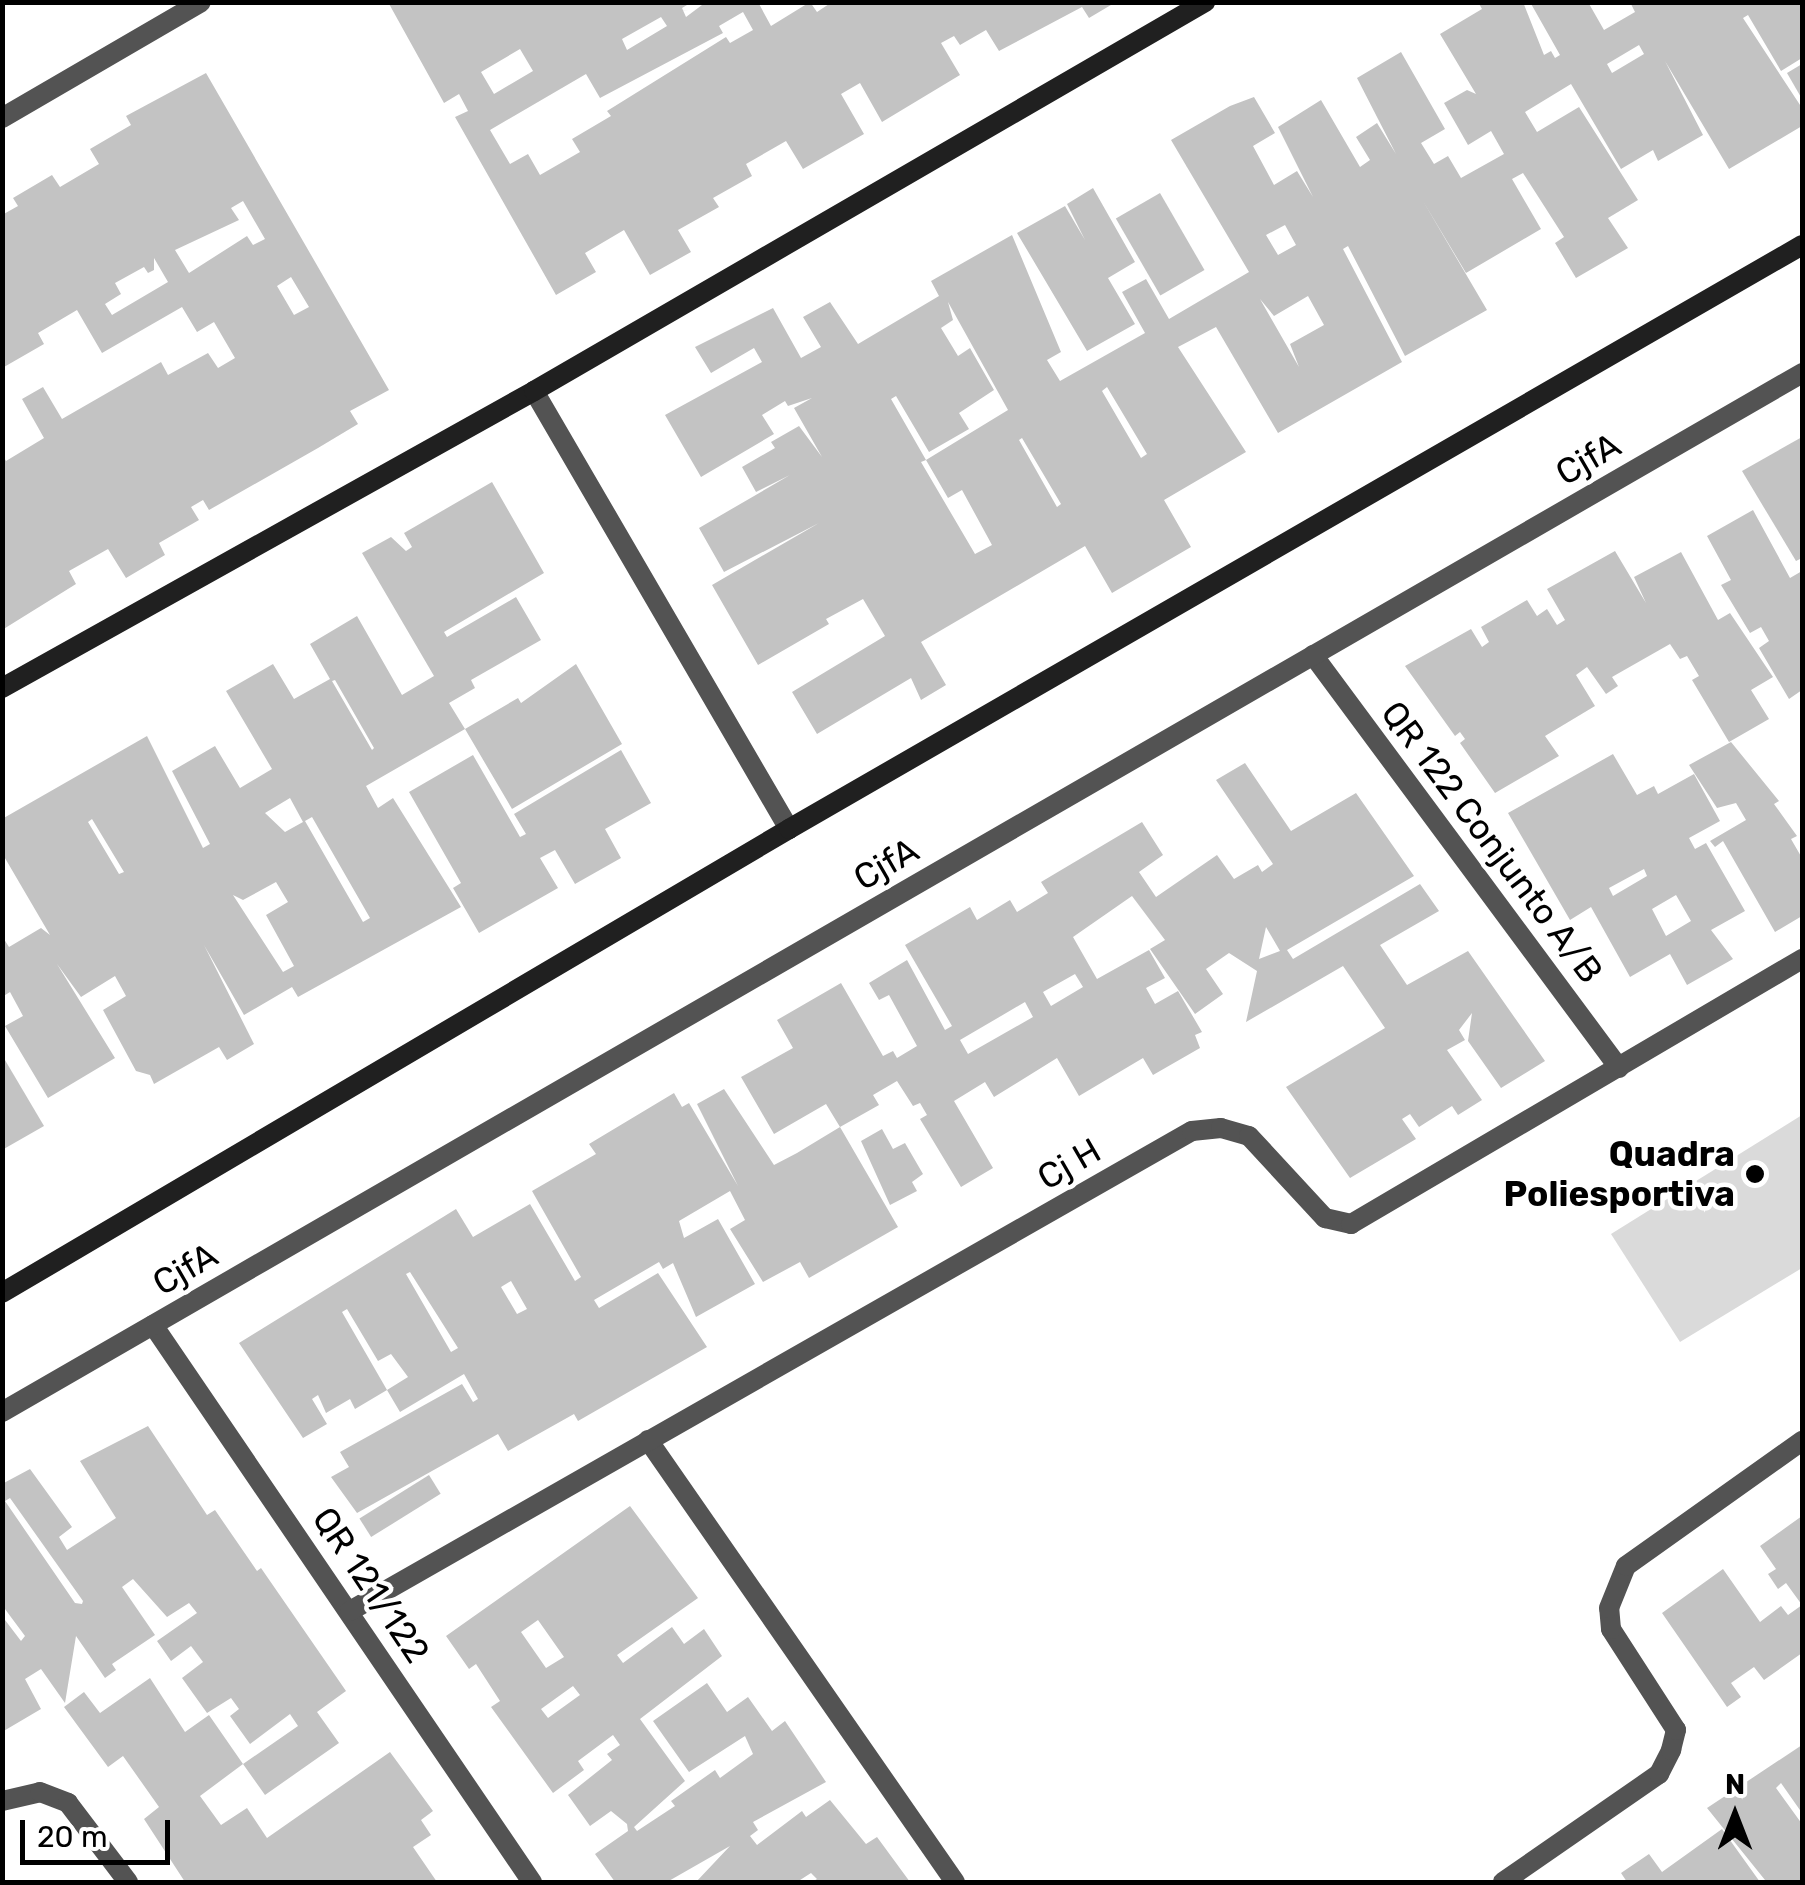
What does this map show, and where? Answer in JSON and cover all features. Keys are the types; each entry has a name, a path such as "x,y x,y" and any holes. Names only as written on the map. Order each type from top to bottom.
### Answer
{"street":[{"path":"2,118 200,2"},
{"path":"2,688 534,392 1205,2"},
{"path":"2,1293 789,829 1802,245"},
{"name":"CjfA","path":"2,1412 1802,374"},
{"path":"534,392 789,829"},
{"name":"QR 122 Conjunto A/B","path":"1313,655 1619,1068"},
{"name":"Cj H","path":"350,1611 1192,1131 1221,1128 1249,1136 1326,1218 1351,1224 1802,959"},
{"name":"QR 121/122","path":"153,1325 532,1882"},
{"path":"648,1440 955,1882"},
{"path":"1503,1882 1659,1774 1671,1750 1676,1730 1610,1629 1609,1608 1626,1566 1802,1441"},
{"path":"2,1801 40,1792 68,1803 128,1882"}],"shaded area":[{"name":"Quadra Poliesportiva","path":"1802,1115 1802,1268 1680,1342 1611,1234"}],"building":[{"path":"388,2 692,2 682,8 686,17 706,2 758,2 771,26 810,2 817,12 832,2 1116,2 1089,18 1082,7 999,51 986,30 960,45 954,36 941,43 960,75 882,122 860,83 841,94 864,134 803,169 786,141 746,164 752,176 713,198 719,207 678,230 691,252 650,275 624,230 585,253 596,272 556,295 455,117 468,111 459,94 444,103","holes":["743,12 753,30 730,43 726,37 607,111 611,116 572,139 580,152 540,175 528,154 510,164 490,130 586,74 600,98 723,33 719,26","661,17 667,26 627,50 622,39","520,49 533,71 494,94 481,72"]},
{"path":"1478,2 1523,2 1544,55 1551,51 1555,58 1560,55 1530,2 1588,2 1604,30 1635,12 1630,2 1802,2 1802,58 1781,71 1748,15 1743,18 1802,108 1802,126 1729,169 1665,61 1703,135 1658,161 1653,150 1621,169 1571,84 1525,112 1537,132 1579,107 1638,200 1608,218 1628,248 1576,278 1555,243 1564,237 1523,173 1512,179 1541,229 1466,273 1423,201 1487,310 1405,356 1348,246 1343,249 1402,362 1278,433 1216,327 1178,347 1246,452 1164,500 1191,547 1112,593 1085,546 921,642 946,685 921,700 911,678 817,734 792,692 885,636 863,599 826,619 829,624 758,665 712,585 819,523 724,572 699,528 790,475 756,492 742,467 775,448 771,442 799,426 822,457 794,408 812,398 788,406 785,401 762,415 774,434 701,477 665,415 762,362 754,348 711,373 695,347 773,308 801,358 821,347 803,317 830,302 858,344 939,296 931,281 1012,235 1061,352 1047,360 1060,381 1145,333 1122,292 1146,279 1169,319 1249,272 1171,140 1230,106 1254,97 1275,133 1253,146 1274,185 1297,171 1313,197 1278,127 1321,100 1360,167 1370,160 1356,137 1377,123 1396,154 1357,78 1401,52 1445,129 1421,143 1434,164 1448,156 1461,178 1504,154 1491,131 1468,145 1444,103 1467,90 1476,94 1440,34 1482,9","holes":["1639,45 1644,54 1612,73 1607,64","1285,225 1296,245 1278,255 1266,235","1308,296 1324,325 1290,344 1299,367 1260,299 1274,316","948,302 1008,410 926,460 891,399 896,396 929,452 969,429 959,413 994,390 970,348 958,356 941,328 953,320","1107,387 1147,454 1141,458 1102,391","1022,438 1061,504 1057,507 1019,440","926,460 948,498 962,490 992,545 975,554 921,462"]},
{"path":"1802,64 1802,99 1787,73"},
{"path":"206,73 389,390 350,411 358,424 318,448 209,510 203,500 191,507 199,520 159,543 165,555 126,578 108,549 69,571 76,584 2,630 2,454 6,461 44,438 22,399 43,387 62,419 161,362 168,375 208,353 218,368 235,358 214,322 197,332 182,307 102,353 77,310 38,333 44,344 4,367 2,215 18,206 13,198 52,175 60,187 99,164 90,149 131,125 126,116","holes":["243,201 265,239 253,245 247,236 189,273 175,250 239,220 231,208","154,258 168,282 112,315 105,304 121,294 115,283 144,267 148,273 154,270","291,277 309,307 294,315 277,286"]},
{"path":"1093,188 1135,262 1108,278 1135,324 1087,351 1017,233 1065,206 1085,240 1067,204"},
{"path":"1160,193 1204,270 1160,296 1116,219"},
{"path":"1802,437 1802,558 1796,561 1742,471"},
{"path":"492,482 544,573 444,632 447,637 516,597 541,640 471,680 475,688 449,703 465,729 366,786 378,808 393,798 461,907 298,997 292,987 244,1015 204,945 254,1044 227,1060 219,1047 154,1084 150,1075 136,1071 103,1010 126,996 115,976 81,997 57,964 115,1058 48,1098 5,1026 23,1016 10,992 2,997 2,936 9,947 41,928 50,935 2,853 2,819 147,736 203,848 210,844 172,771 215,746 240,788 272,769 226,691 273,664 294,699 330,679 310,644 357,616 402,695 434,676 362,553 391,537 406,551 412,547 404,533","holes":["335,680 372,750 332,681","290,798 303,822 285,832 265,813","312,817 370,918 363,922 305,821","92,819 124,872 119,874 88,822","276,882 288,902 266,915 294,966 283,972 233,895 243,900"]},
{"path":"1753,510 1790,578 1802,571 1802,690 1789,699 1759,648 1769,641 1761,627 1750,633 1721,585 1731,580 1707,536"},
{"path":"1615,551 1646,603 1634,577 1681,552 1718,620 1730,613 1773,677 1751,690 1769,719 1729,742 1692,680 1699,676 1687,656 1680,659 1670,644 1612,677 1618,686 1606,694 1587,667 1576,675 1595,706 1545,736 1559,756 1495,793 1460,743 1465,739 1460,732 1455,736 1405,666 1471,629 1482,647 1489,642 1481,627 1527,600 1537,616 1547,609 1557,625 1565,620 1547,589"},
{"path":"576,664 622,744 512,809 465,729 518,698 521,703"},
{"path":"1731,742 1779,801 1774,804 1797,836 1791,839 1802,858 1802,916 1775,932 1723,841 1715,847 1710,841 1746,820 1736,803 1717,808 1689,765"},
{"path":"621,750 651,803 605,829 621,858 575,884 555,850 540,858 558,888 479,933 453,888 461,883 409,792 473,755 520,837 526,834 514,814"},
{"path":"1613,754 1637,795 1654,786 1658,794 1694,774 1720,821 1689,838 1695,849 1706,843 1745,911 1711,930 1733,959 1687,985 1670,954 1630,977 1591,907 1570,920 1508,813","holes":["1644,869 1647,876 1613,896 1609,888","1676,895 1691,921 1666,936 1652,909"]},
{"path":"1245,763 1291,831 1356,793 1414,876 1287,950 1293,959 1420,884 1439,911 1380,945 1407,985 1468,951 1545,1061 1501,1088 1468,1041 1472,1013 1459,1030 1465,1040 1447,1050 1482,1100 1458,1115 1452,1106 1419,1127 1410,1114 1402,1119 1416,1139 1350,1178 1286,1087 1385,1028 1343,966 1246,1022 1257,971 1229,953 1206,969 1223,994 1195,1014 1150,949 1165,940 1132,896 1073,937 1097,979 1149,950 1165,978 1146,988 1155,1004 1178,991 1202,1032 1195,1035 1200,1048 1153,1075 1143,1058 1079,1096 1057,1058 994,1097 985,1082 954,1101 993,1168 961,1187 920,1119 927,1115 920,1103 913,1106 897,1081 873,1095 879,1105 840,1127 826,1104 774,1134 741,1077 793,1048 777,1020 841,983 883,1056 893,1051 897,1058 917,1046 889,995 879,1000 869,983 907,960 945,1030 952,1026 905,945 970,907 977,920 1010,900 1017,912 1048,893 1041,882 1142,822 1163,855 1139,872 1156,897 1217,855 1234,879 1258,865 1262,872 1273,864 1216,780","holes":["1266,927 1280,951 1259,959","1075,974 1083,987 1051,1006 1043,992","1025,1002 1033,1017 968,1054 960,1040"]},
{"path":"2,1055 44,1126 2,1150"},
{"path":"724,1089 774,1165 840,1127 898,1227 809,1278 800,1262 763,1282 730,1229 745,1220 730,1191 679,1221 684,1238 718,1219 755,1284 696,1317 673,1263 663,1269 659,1262 594,1300 599,1308 658,1273 707,1347 578,1421 574,1414 508,1451 498,1434 357,1513 331,1477 349,1467 340,1452 462,1384 473,1402 478,1399 464,1374 400,1412 387,1390 355,1409 350,1399 326,1413 318,1395 312,1399 327,1424 303,1438 239,1343 456,1209 473,1237 530,1204 575,1281 581,1277 532,1191 596,1154 589,1144 674,1093 682,1107 689,1103 738,1186 697,1104","holes":["410,1272 458,1348 451,1352 406,1274","511,1281 527,1309 517,1314 501,1287","347,1309 378,1361 391,1354 408,1377 387,1390 342,1312"]},
{"path":"882,1129 893,1149 905,1143 923,1174 912,1182 917,1191 890,1205 861,1141"},
{"path":"148,1426 207,1515 215,1510 257,1571 261,1568 346,1691 317,1712 339,1743 265,1795 243,1764 298,1726 290,1714 250,1744 230,1716 239,1709 231,1698 207,1713 182,1678 203,1662 191,1646 171,1661 157,1641 197,1613 189,1603 167,1617 133,1579 122,1587 155,1635 112,1664 116,1670 105,1678 76,1636 65,1703 41,1669 25,1679 41,1709 2,1732 2,1616 21,1641 25,1636 2,1605 2,1484 30,1469 72,1527 59,1537 67,1550 116,1518 80,1461","holes":["10,1498 83,1601 75,1603 5,1501"]},
{"path":"429,1475 441,1494 371,1537 359,1518"},
{"path":"630,1506 698,1598 617,1655 623,1663 672,1627 684,1644 704,1629 722,1656 640,1719 685,1781 634,1827 637,1831 675,1806 671,1801 715,1770 720,1778 753,1754 745,1736 689,1772 653,1721 707,1683 727,1712 748,1697 772,1731 785,1721 826,1782 753,1822 758,1830 750,1836 757,1845 802,1811 806,1817 830,1800 866,1844 877,1837 910,1882 812,1882 817,1879 811,1873 797,1882 696,1882 730,1846 667,1882 615,1882 595,1854 628,1831 627,1824 611,1811 590,1826 568,1795 612,1760 607,1754 620,1745 613,1735 578,1761 584,1770 553,1793 491,1707 500,1701 476,1664 469,1669 446,1636","holes":["538,1620 564,1657 546,1668 521,1632","573,1686 580,1695 548,1718 541,1709"]},
{"path":"1802,1516 1802,1605 1786,1583 1778,1589 1768,1574 1776,1569 1760,1546"},
{"path":"1723,1569 1760,1622 1781,1606 1788,1615 1802,1605 1802,1653 1764,1680 1754,1667 1731,1683 1741,1697 1727,1707 1662,1613"},
{"path":"150,1678 185,1732 209,1715 243,1764 200,1796 221,1825 247,1808 267,1838 390,1752 433,1811 421,1820 431,1835 413,1847 437,1882 185,1882 144,1819 159,1807 123,1756 108,1767 64,1707 84,1692 100,1713"},
{"path":"1802,1745 1802,1813 1781,1783 1776,1788 1802,1824 1802,1882 1760,1882 1765,1880 1707,1808"},
{"path":"1722,1829 1760,1882 1627,1882 1621,1873 1649,1854 1662,1872"}],"place":[{"name":"Quadra Poliesportiva","path":"1755,1174"}]}
